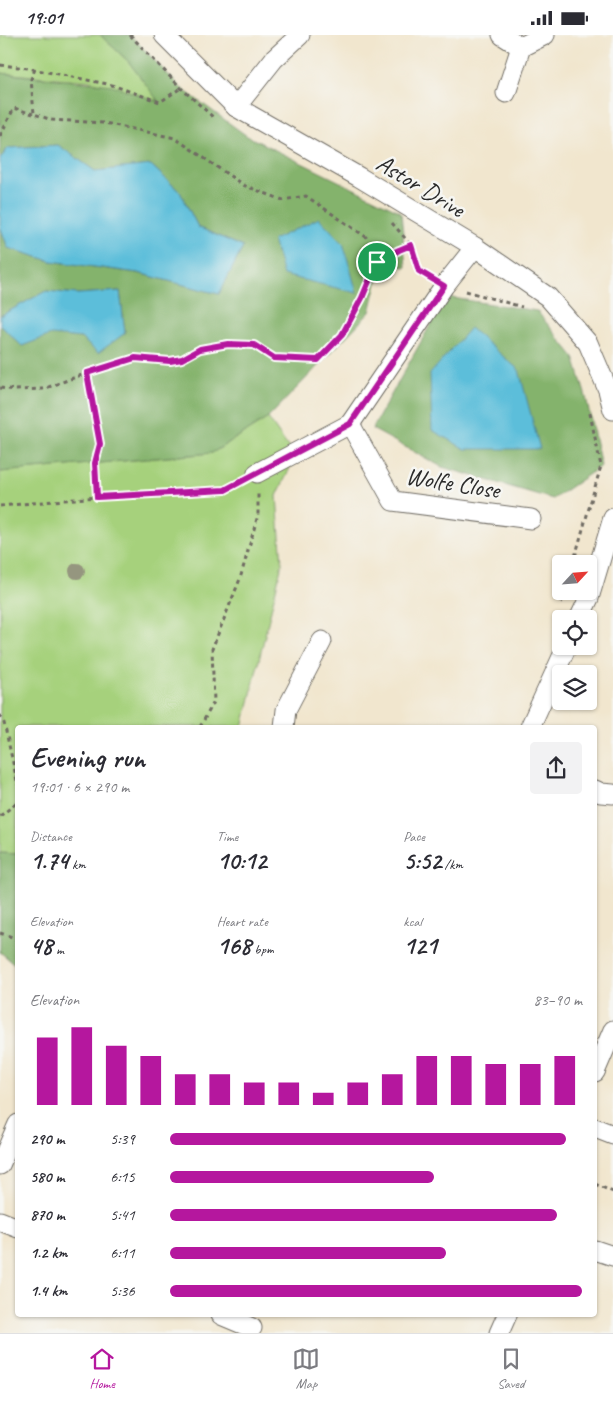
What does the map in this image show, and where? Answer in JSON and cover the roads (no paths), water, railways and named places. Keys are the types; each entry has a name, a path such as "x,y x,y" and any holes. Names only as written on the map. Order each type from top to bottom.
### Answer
{"street":[{"name":"Astor Drive","path":"164,35 236,107 359,177 475,247 548,297 588,343 611,389 613,410"},
{"path":"236,107 274,59 300,35"},
{"path":"502,35 521,47"},
{"path":"506,93 521,47 545,35"},
{"path":"257,473 350,424 444,286 475,247"},
{"name":"Wolfe Close","path":"350,424 393,501 532,519"},
{"path":"583,610 589,598 613,518"},
{"path":"284,725 286,710 322,641"},
{"path":"531,725 562,655"},
{"path":"597,790 613,794"},
{"path":"597,1068 613,1030"},
{"path":"597,1128 613,1135"},
{"path":"0,1165 15,1131"},
{"path":"0,1221 15,1227"},
{"path":"597,1251 613,1256"},
{"path":"227,1317 253,1325"},
{"path":"499,1333 506,1317"}],"water":[{"path":"58,145 95,171 151,165 180,192 198,227 243,247 219,294 138,273 51,261 8,248 0,226 0,159 8,148"},
{"path":"319,218 343,243 357,293 283,275 273,240"},
{"path":"46,291 78,294 120,291 125,333 98,353 81,338 51,335 22,346 0,325 0,316"},
{"path":"470,328 519,370 540,449 465,449 432,430 430,374"}]}
